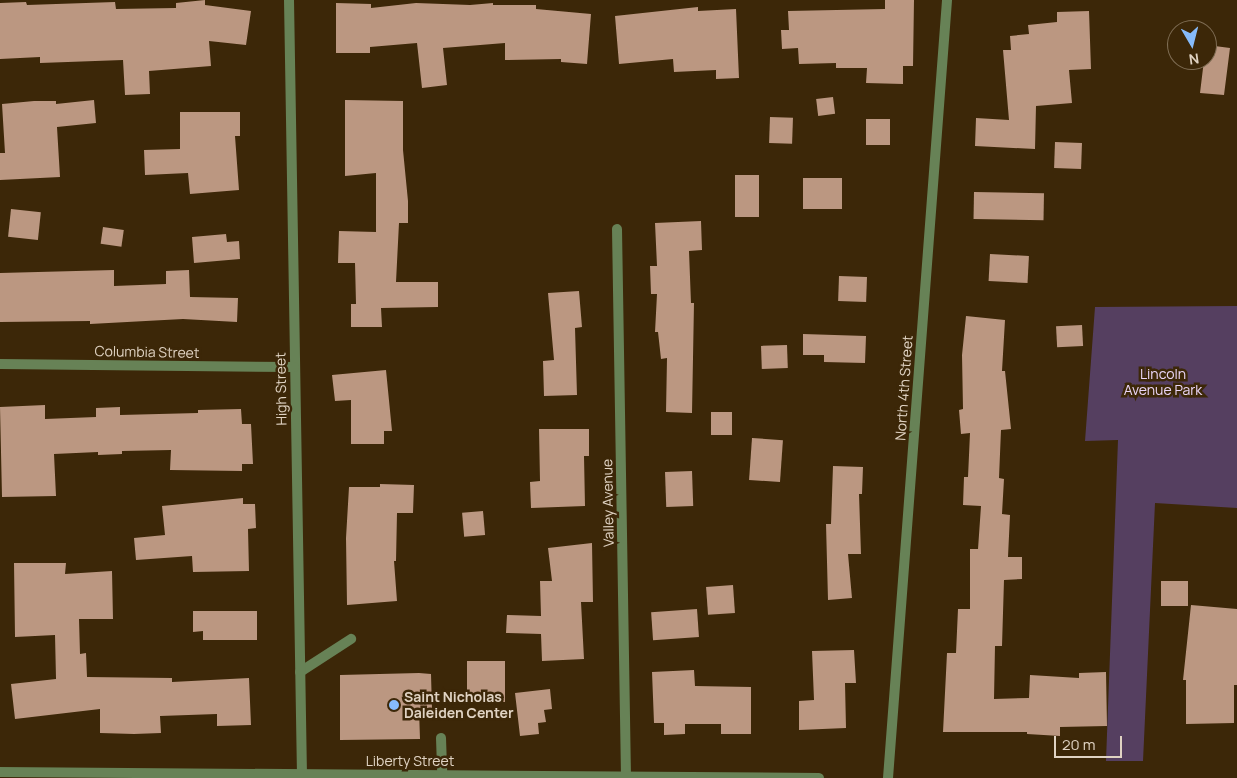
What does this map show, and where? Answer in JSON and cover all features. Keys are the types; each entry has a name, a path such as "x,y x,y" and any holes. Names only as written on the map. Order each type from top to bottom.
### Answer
{"street":[{"name":"High Street","path":"289,0 302,776"},
{"name":"North 4th Street","path":"888,778 946,0"},
{"name":"Valley Avenue","path":"617,229 626,776"},
{"name":"Columbia Street","path":"0,364 294,367"},
{"path":"300,672 351,639"},
{"path":"441,738 442,775"},
{"name":"Liberty Street","path":"0,772 302,776 442,775 819,778"}],"green space":[{"name":"Lincoln Avenue Park","path":"1237,306 1237,508 1155,503 1143,761 1106,761 1118,440 1085,441 1095,307"}],"building":[{"path":"205,0 205,5 251,11 246,45 209,41 211,66 149,71 150,94 125,95 123,60 40,63 40,57 0,59 0,3 26,2 27,5 115,2 116,9 176,8 176,3"},
{"path":"885,0 914,0 913,66 903,66 903,84 866,83 867,68 836,68 836,63 799,64 798,48 782,49 781,30 789,30 788,11 885,9"},
{"path":"336,3 371,4 371,8 416,3 470,5 493,3 493,5 536,5 536,9 591,14 587,64 561,62 561,59 505,60 505,43 443,48 447,85 422,88 417,43 370,47 370,53 336,53"},
{"path":"698,7 698,11 736,9 739,78 716,79 716,70 674,72 673,59 619,64 615,16"},
{"path":"1089,11 1091,69 1069,70 1072,103 1036,106 1035,149 975,146 976,118 1009,120 1003,50 1011,50 1010,36 1029,34 1028,25 1057,22 1057,12"},
{"path":"1217,46 1230,48 1224,95 1200,93 1203,70 1217,70"},
{"path":"833,97 835,114 818,116 816,99"},
{"path":"94,100 96,123 57,127 60,177 0,180 0,153 5,153 2,104 56,101 56,104"},
{"path":"345,100 403,101 403,150 408,201 408,223 399,223 396,282 438,282 438,307 381,308 382,327 351,327 351,304 356,304 355,263 338,263 339,231 376,232 376,173 345,176"},
{"path":"180,112 240,112 240,136 235,136 239,190 190,194 188,173 145,175 144,150 180,149"},
{"path":"770,117 793,118 792,144 769,143"},
{"path":"866,119 890,119 890,145 866,145"},
{"path":"1055,142 1082,143 1081,169 1054,168"},
{"path":"735,175 759,175 759,217 735,217"},
{"path":"803,178 842,178 842,209 803,209"},
{"path":"974,192 1044,193 1044,220 974,219"},
{"path":"11,209 41,212 38,240 8,237"},
{"path":"701,221 702,250 689,251 691,303 694,303 692,413 666,412 667,358 661,359 658,332 655,332 657,294 651,294 650,266 657,266 655,223"},
{"path":"103,227 124,230 121,247 101,244"},
{"path":"226,234 227,242 239,241 240,259 194,263 192,237"},
{"path":"990,254 1029,256 1028,283 989,281"},
{"path":"114,270 114,286 166,284 166,271 189,270 190,297 238,298 237,322 183,319 90,324 90,321 0,322 0,273"},
{"path":"839,276 867,277 866,302 838,301"},
{"path":"579,291 582,327 575,328 577,395 544,396 543,361 554,360 548,293"},
{"path":"966,316 1005,320 1002,371 1005,371 1011,429 1001,430 999,478 1004,479 1002,514 1010,515 1008,557 1022,557 1022,579 1004,580 1002,646 995,646 994,699 1029,698 1030,675 1079,678 1079,673 1106,672 1107,726 1060,727 1060,736 1027,734 1027,732 943,732 947,653 956,653 958,609 970,609 970,549 978,549 981,506 963,505 964,477 968,477 970,433 961,434 959,410 963,409 962,355"},
{"path":"1082,325 1083,346 1057,347 1056,326"},
{"path":"803,334 866,336 865,363 824,362 824,355 803,355"},
{"path":"787,345 788,368 762,369 761,346"},
{"path":"386,370 392,431 384,431 384,444 351,444 351,400 335,401 332,375"},
{"path":"45,405 45,419 96,417 96,408 120,407 120,415 198,413 198,410 241,409 242,424 251,424 253,464 242,464 242,471 170,470 171,450 122,451 122,454 98,455 98,452 54,454 56,496 2,497 0,407"},
{"path":"711,412 732,412 732,435 711,435"},
{"path":"539,429 589,429 589,456 584,456 585,506 531,508 530,482 540,481"},
{"path":"752,438 783,440 780,482 749,480"},
{"path":"833,466 863,467 862,494 859,494 861,554 848,554 852,598 828,600 826,524 831,524"},
{"path":"692,471 693,506 666,507 665,472"},
{"path":"380,484 414,485 413,513 397,513 396,561 394,561 397,601 347,605 346,538 349,487 380,487"},
{"path":"243,498 243,504 255,504 256,528 248,529 249,571 193,572 192,556 136,560 134,538 165,535 162,506"},
{"path":"483,511 485,535 464,537 462,513"},
{"path":"592,543 593,602 581,602 584,659 542,661 541,634 506,633 507,615 541,616 540,581 552,581 548,548"},
{"path":"14,563 66,563 65,574 112,571 113,619 79,619 80,654 86,653 87,677 172,678 172,682 249,678 251,725 217,726 217,714 160,716 161,733 100,733 100,709 15,719 11,684 56,679 55,635 15,637"},
{"path":"1161,581 1188,581 1188,606 1161,606"},
{"path":"733,585 735,613 708,615 706,587"},
{"path":"1191,605 1237,609 1237,685 1234,685 1234,723 1186,724 1186,680 1183,680"},
{"path":"697,609 699,637 653,640 651,612"},
{"path":"193,611 257,611 257,640 203,640 203,631 193,632"},
{"path":"854,650 856,683 845,683 846,728 799,730 799,701 814,700 812,651"},
{"path":"467,661 505,661 505,702 467,702"},
{"path":"694,670 695,686 751,687 751,734 721,734 721,724 685,724 685,734 664,735 664,723 654,723 652,672"},
{"name":"Saint Nicholas Daleiden Center","path":"431,674 432,709 419,709 420,739 340,740 340,675"},
{"path":"550,689 552,709 544,710 546,722 538,723 539,734 520,736 515,693"}],"place":[{"name":"Saint Nicholas Daleiden Center","path":"394,705"}]}
